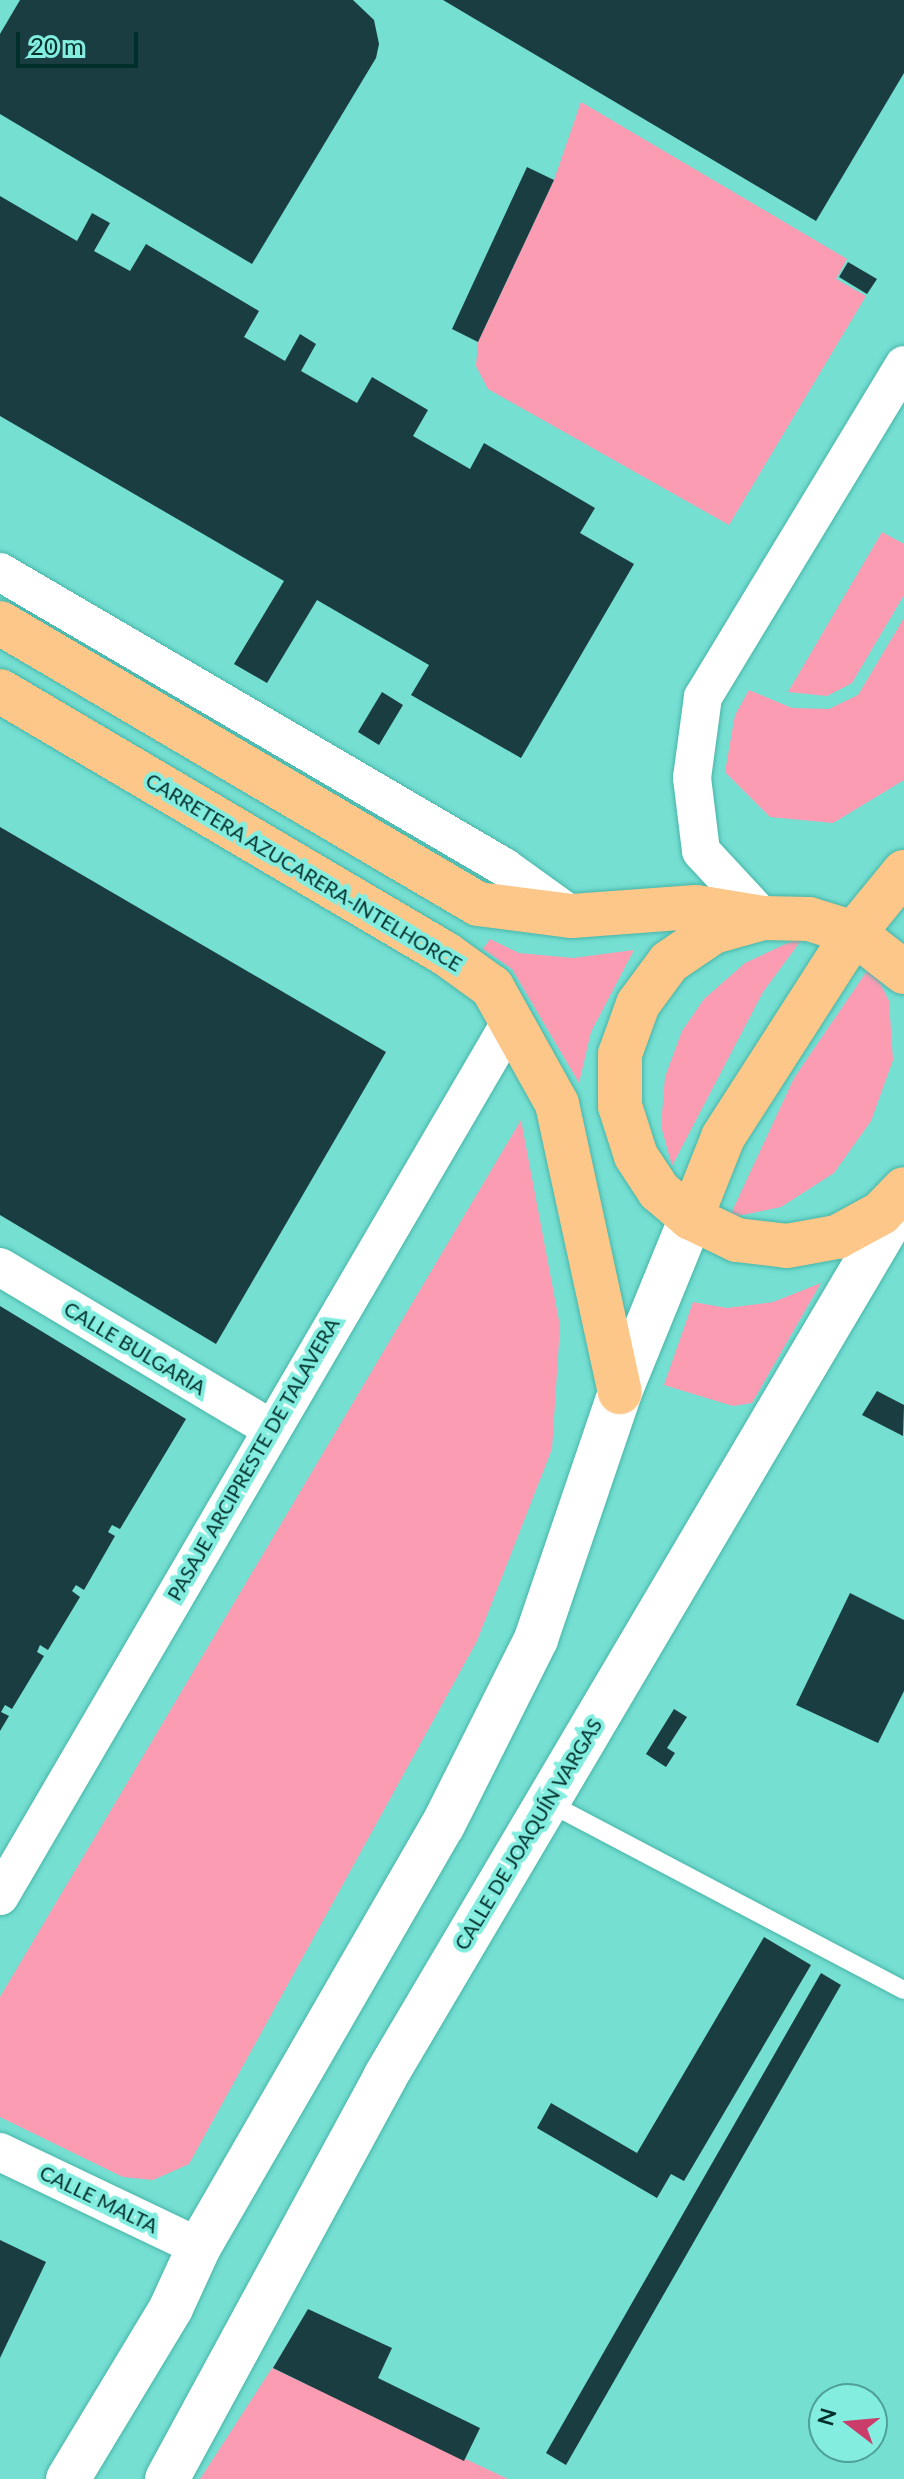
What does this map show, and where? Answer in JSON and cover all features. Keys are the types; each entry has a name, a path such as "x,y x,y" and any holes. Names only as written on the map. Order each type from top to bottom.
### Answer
{"main road":[{"name":"CARRETERA AZUCARERA-INTELHORCE","path":"0,623 478,904 572,916 696,907 763,918 809,919 854,933 904,972"},
{"name":"CARRETERA AZUCARERA-INTELHORCE","path":"0,691 446,954 492,987 557,1104 620,1392"},
{"path":"691,1218 723,1137 854,933 904,872"},
{"name":"CARRETERA AZUCARERA-INTELHORCE","path":"763,918 713,932 669,962 638,1004 620,1054 620,1106 636,1156 659,1191 691,1218 737,1240 787,1246 837,1237 881,1213 904,1189"},
{"name":"CARRETERA AZUCARERA-INTELHORCE","path":"557,1104 636,1156"}],"street":[{"path":"763,918 701,851 692,778 703,697 904,365"},
{"path":"0,572 504,867 572,916"},
{"name":"PASAJE ARCIPRESTE DE TALAVERA","path":"0,1896 270,1428 510,1023"},
{"name":"CALLE DE JOAQUÍN VARGAS","path":"167,2479 385,2077 904,1198"},
{"path":"68,2479 171,2308 199,2247 443,1825 536,1639 620,1392 691,1218"},
{"name":"CALLE BULGARIA","path":"0,1267 270,1428"},
{"name":"CALLE MALTA","path":"0,2152 199,2247"}],"lane":[{"path":"547,1802 904,1990"}],"shaded area":[{"path":"581,102 847,259 836,279 866,296 729,525 488,389 476,366 478,342 554,180"},
{"path":"882,532 904,544 904,595 852,683 827,696 788,692"},
{"path":"904,618 904,780 833,823 770,817 725,772 735,715 749,690 792,708 829,709 858,695"},
{"path":"805,935 763,992 672,1166 661,1126 665,1077 682,1031 704,999 745,963"},
{"path":"490,939 519,953 573,958 634,950 591,1032 579,1083 512,969 483,949"},
{"path":"871,965 889,1001 893,1060 871,1121 834,1173 781,1207 729,1218 794,1078"},
{"path":"521,1120 560,1326 552,1449 477,1641 189,2164 153,2180 123,2177 0,2117 0,1997"},
{"path":"821,1283 752,1403 733,1406 664,1385 693,1302 727,1308 773,1302"},
{"path":"272,2368 508,2479 200,2479"}],"building":[{"path":"20,0 353,0 374,20 379,44 376,58 252,264 0,114 0,34"},
{"path":"443,0 904,0 904,73 816,221"},
{"path":"527,167 554,180 478,342 452,329"},
{"path":"0,196 77,241 92,213 110,223 94,251 130,271 146,244 259,311 244,337 285,361 300,334 316,344 301,371 357,403 372,377 428,410 413,436 470,469 484,443 595,508 580,533 634,564 521,758 411,695 429,665 317,600 267,683 234,664 284,581 0,416"},
{"path":"848,262 877,279 867,294 839,277"},
{"path":"382,692 403,705 379,745 358,732"},
{"path":"0,827 386,1052 216,1344 0,1215"},
{"path":"0,1306 186,1419 120,1529 112,1525 108,1532 115,1536 84,1590 76,1585 72,1591 80,1597 48,1650 40,1645 37,1652 44,1656 12,1709 5,1705 1,1712 9,1716 0,1731"},
{"path":"877,1391 904,1405 903,1436 862,1415"},
{"path":"850,1593 904,1620 904,1691 878,1743 796,1705"},
{"path":"674,1709 687,1717 667,1748 675,1753 666,1767 646,1754"},
{"path":"764,1937 811,1965 684,2181 671,2174 657,2198 537,2128 551,2103 637,2153"},
{"path":"821,1973 841,1985 566,2465 546,2453"},
{"path":"0,2240 46,2262 0,2358"},
{"path":"308,2309 392,2348 378,2378 480,2428 464,2461 273,2368"}]}
